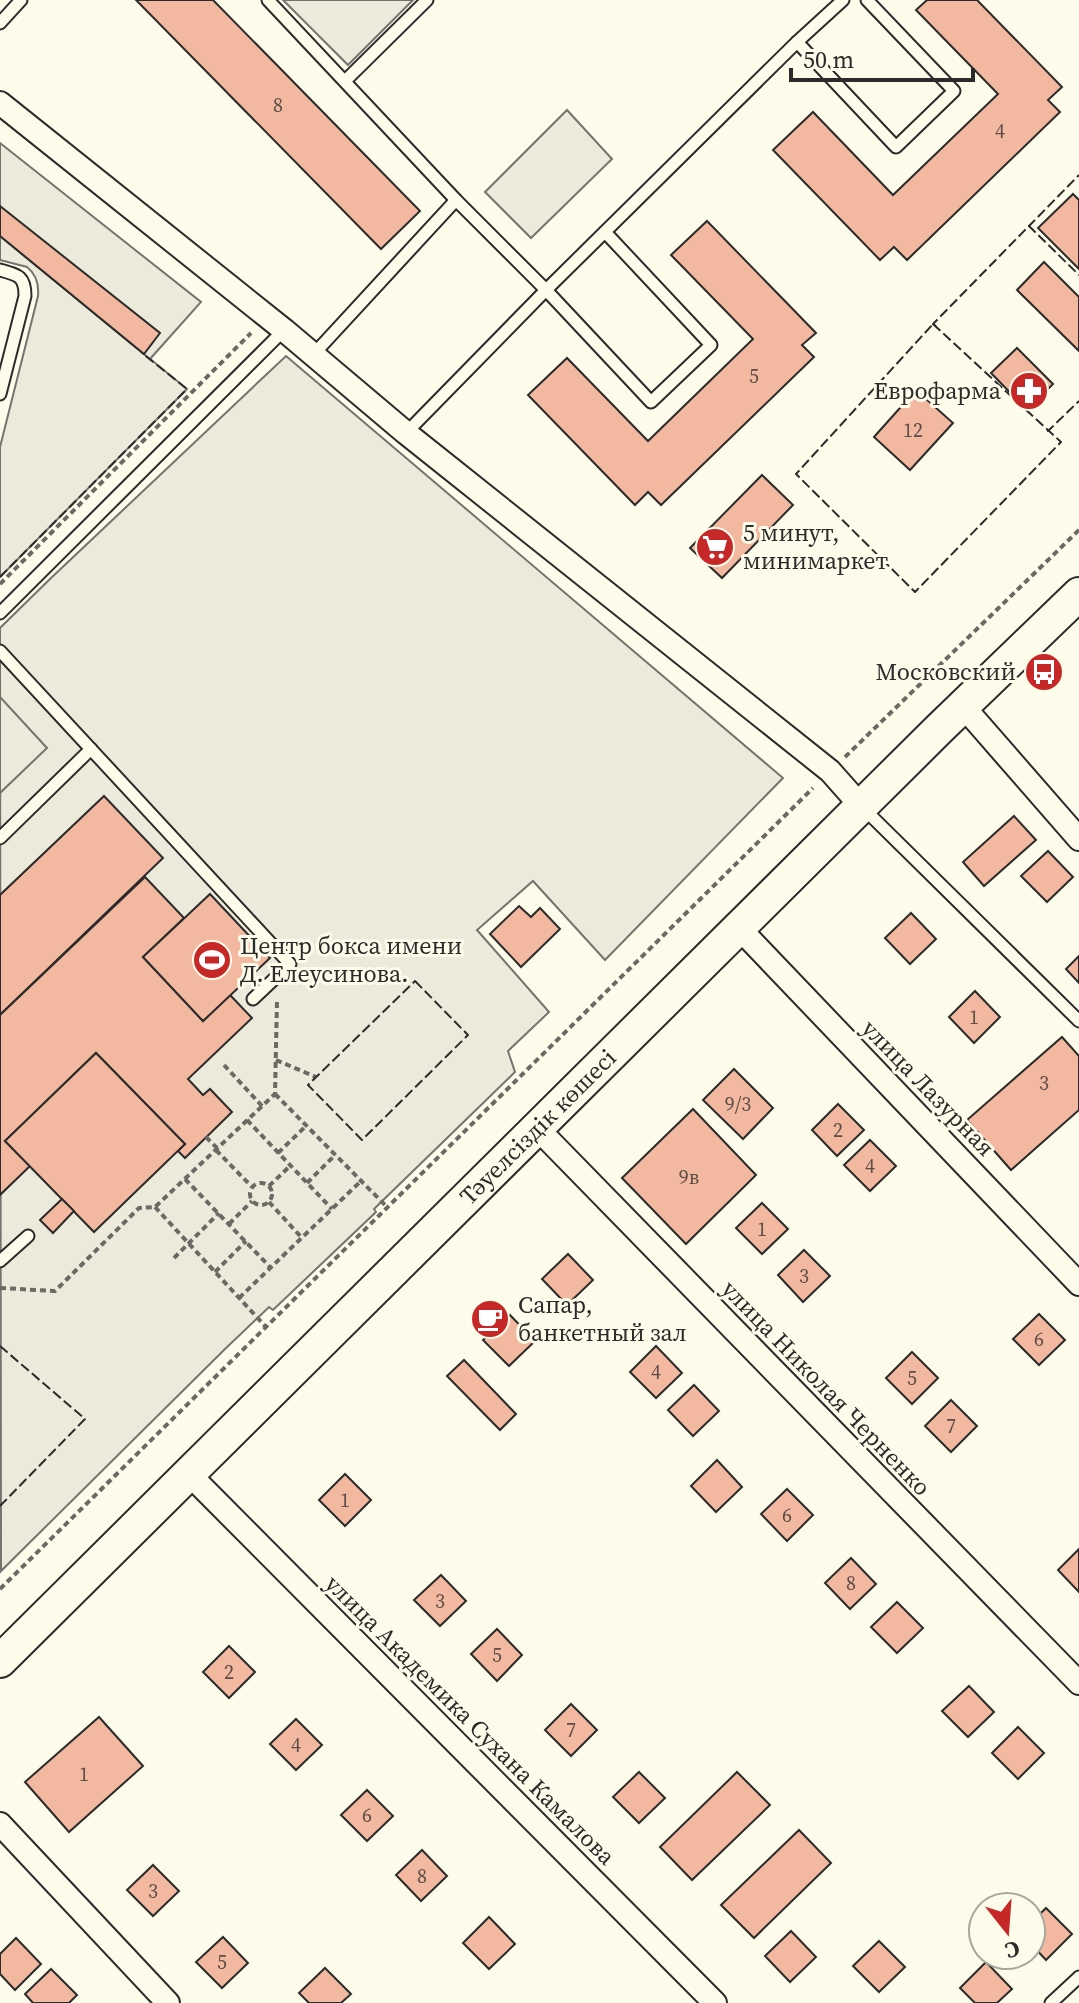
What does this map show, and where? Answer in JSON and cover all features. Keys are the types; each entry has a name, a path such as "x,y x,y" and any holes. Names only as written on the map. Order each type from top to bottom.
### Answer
{"main road":[{"name":"Тәуелсіздік көшесі","path":"0,1661 861,806 1079,594"}],"street":[{"path":"0,103 406,433 830,771 861,806"},
{"path":"963,706 1079,839"},
{"name":"улица Лазурная","path":"739,928 1079,1284"},
{"name":"улица Николая Черненко","path":"537,1128 1079,1683"},
{"name":"улица Академика Сухана Камалова","path":"189,1474 715,2003"},
{"path":"0,1824 168,2003"}],"lane":[{"path":"0,23 21,0"},
{"path":"268,0 651,402 711,345 605,232"},
{"path":"345,81 427,0"},
{"path":"406,433 546,290 843,0"},
{"path":"797,42 896,147 954,91 867,0"},
{"path":"313,355 456,200"},
{"path":"0,270 17,274 25,284 25,296 0,394"},
{"path":"0,613 275,324"},
{"path":"0,651 290,964 253,999"},
{"path":"0,838 91,749"},
{"path":"861,806 1079,1021"},
{"path":"0,1261 28,1236"},
{"path":"1051,2003 1079,1977"}],"path":[{"path":"0,584 275,324"},
{"path":"0,1589 830,771 1079,530"},
{"path":"0,1288 55,1291 139,1208 155,1207 275,1094 278,975"},
{"path":"276,1060 316,1077"},
{"path":"224,1065 262,1106"},
{"path":"275,1094 388,1208"},
{"path":"247,1120 332,1209"},
{"path":"278,1153 306,1126"},
{"path":"206,1137 252,1187"},
{"path":"307,1183 335,1155"},
{"path":"269,1186 290,1166"},
{"path":"185,1179 271,1268"},
{"path":"239,1298 361,1181"},
{"path":"262,1183 269,1186 272,1193 269,1202 258,1205 252,1201 249,1193 252,1187 262,1183"},
{"path":"229,1224 252,1201"},
{"path":"269,1202 302,1238"},
{"path":"155,1207 266,1327"},
{"path":"174,1258 219,1213"},
{"path":"215,1272 246,1241"}],"shaded area":[{"path":"283,0 413,0 348,65"},
{"path":"567,110 612,159 531,238 485,192"},
{"path":"0,143 201,302 150,359 0,236"},
{"path":"0,236 187,389 0,577 0,447 38,292 35,276 27,267 0,260"},
{"path":"286,356 783,778 605,960 533,881 477,930 549,1012 508,1051 515,1072 374,1209 376,1212 273,1310 269,1307 224,1350 1,1571 0,628"},
{"path":"0,697 47,748 0,793"}],"building":[{"path":"136,0 213,0 420,211 381,249"},
{"path":"927,0 977,0 1062,87 1048,100 1060,112 907,260 894,247 880,260 773,150 813,112 893,195 998,94 916,10"},
{"path":"1073,194 1079,200 1079,269 1038,228"},
{"path":"0,206 160,333 144,354 0,236"},
{"path":"707,221 816,333 802,345 814,357 661,505 648,492 635,505 528,395 567,358 648,441 753,339 671,255"},
{"path":"1044,262 1079,297 1079,351 1017,290"},
{"path":"1017,348 1053,384 1027,410 991,373"},
{"path":"916,390 953,423 910,470 874,437"},
{"path":"762,475 793,505 722,578 690,548"},
{"path":"104,796 163,858 0,1015 0,895"},
{"path":"1014,816 1036,840 984,886 963,862"},
{"path":"1048,851 1073,877 1047,902 1021,876"},
{"path":"145,877 184,918 143,957 203,1021 230,995 252,1018 188,1079 203,1095 210,1089 232,1112 185,1158 178,1151 185,1144 96,1053 5,1141 30,1166 0,1195 0,1015"},
{"path":"210,894 270,958 203,1021 143,957"},
{"path":"519,906 531,917 540,908 560,929 521,967 490,934"},
{"path":"911,913 936,939 910,964 885,938"},
{"path":"1079,956 1079,983 1066,969"},
{"path":"975,991 1000,1017 974,1043 949,1017"},
{"path":"1062,1037 1079,1056 1079,1110 1011,1170 967,1120"},
{"path":"96,1053 185,1144 94,1232 5,1141"},
{"path":"734,1069 773,1108 743,1139 703,1100"},
{"path":"838,1104 864,1130 837,1156 812,1130"},
{"path":"693,1109 756,1175 686,1244 622,1178"},
{"path":"870,1140 896,1166 870,1191 844,1165"},
{"path":"62,1199 74,1211 53,1233 40,1220"},
{"path":"762,1203 788,1229 762,1254 736,1228"},
{"path":"804,1250 830,1276 803,1302 778,1275"},
{"path":"568,1254 593,1280 567,1305 542,1279"},
{"path":"1039,1314 1065,1340 1039,1365 1013,1339"},
{"path":"510,1315 535,1341 509,1366 483,1340"},
{"path":"656,1346 682,1373 656,1398 630,1372"},
{"path":"912,1352 938,1378 912,1404 886,1378"},
{"path":"464,1360 516,1414 500,1430 447,1376"},
{"path":"694,1385 719,1411 693,1436 668,1410"},
{"path":"951,1400 977,1426 951,1452 925,1426"},
{"path":"717,1460 742,1487 716,1512 691,1486"},
{"path":"345,1474 371,1500 345,1526 319,1500"},
{"path":"787,1489 813,1515 787,1541 761,1514"},
{"path":"1079,1549 1079,1592 1058,1570"},
{"path":"851,1558 876,1584 850,1609 825,1583"},
{"path":"441,1575 466,1601 440,1626 414,1600"},
{"path":"897,1602 923,1628 897,1653 871,1627"},
{"path":"497,1629 522,1655 497,1681 471,1654"},
{"path":"229,1646 255,1672 229,1698 203,1672"},
{"path":"969,1686 994,1712 968,1737 942,1711"},
{"path":"571,1704 597,1730 571,1756 545,1730"},
{"path":"99,1717 143,1766 69,1832 25,1782"},
{"path":"296,1719 322,1745 296,1770 270,1744"},
{"path":"1018,1727 1044,1753 1018,1779 992,1753"},
{"path":"639,1772 665,1798 639,1823 613,1797"},
{"path":"737,1772 770,1805 692,1880 660,1847"},
{"path":"367,1790 393,1816 367,1841 341,1815"},
{"path":"799,1830 831,1863 754,1938 721,1905"},
{"path":"422,1850 447,1876 421,1901 396,1875"},
{"path":"153,1865 179,1891 153,1916 127,1890"},
{"path":"1047,1909 1072,1934 1047,1959"},
{"path":"489,1917 515,1944 489,1969 463,1943"},
{"path":"791,1931 816,1957 790,1982 765,1956"},
{"path":"223,1937 248,1963 222,1988 196,1962"},
{"path":"16,1938 41,1964 15,1990 0,1974 0,1954"},
{"path":"879,1941 905,1967 879,1992 853,1966"},
{"path":"325,1968 351,1994 341,2003 309,2003 299,1993"},
{"path":"51,1969 77,1995 69,2003 33,2003 25,1994"},
{"path":"977,1971 995,1971 1012,1989 997,2003 975,2003 960,1988"}],"fence":[{"path":"1030,227 1079,175"},
{"path":"936,326 933,324 1029,226 1079,275"},
{"path":"933,324 1061,442 915,592 796,474 933,324"},
{"path":"0,577 187,389 142,353"},
{"path":"1047,429 1079,401"},
{"path":"415,981 468,1035 362,1140 308,1085 415,981"},
{"path":"0,1346 85,1419 0,1506"}],"place":[{"name":"Еврофарма","path":"1029,391"},
{"name":"5 минут, минимаркет","path":"715,547"},
{"name":"Московский","path":"1044,672"},
{"name":"Центр бокса имени Д. Елеусинова.","path":"212,960"},
{"name":"Сапар, банкетный зал","path":"490,1319"}]}
